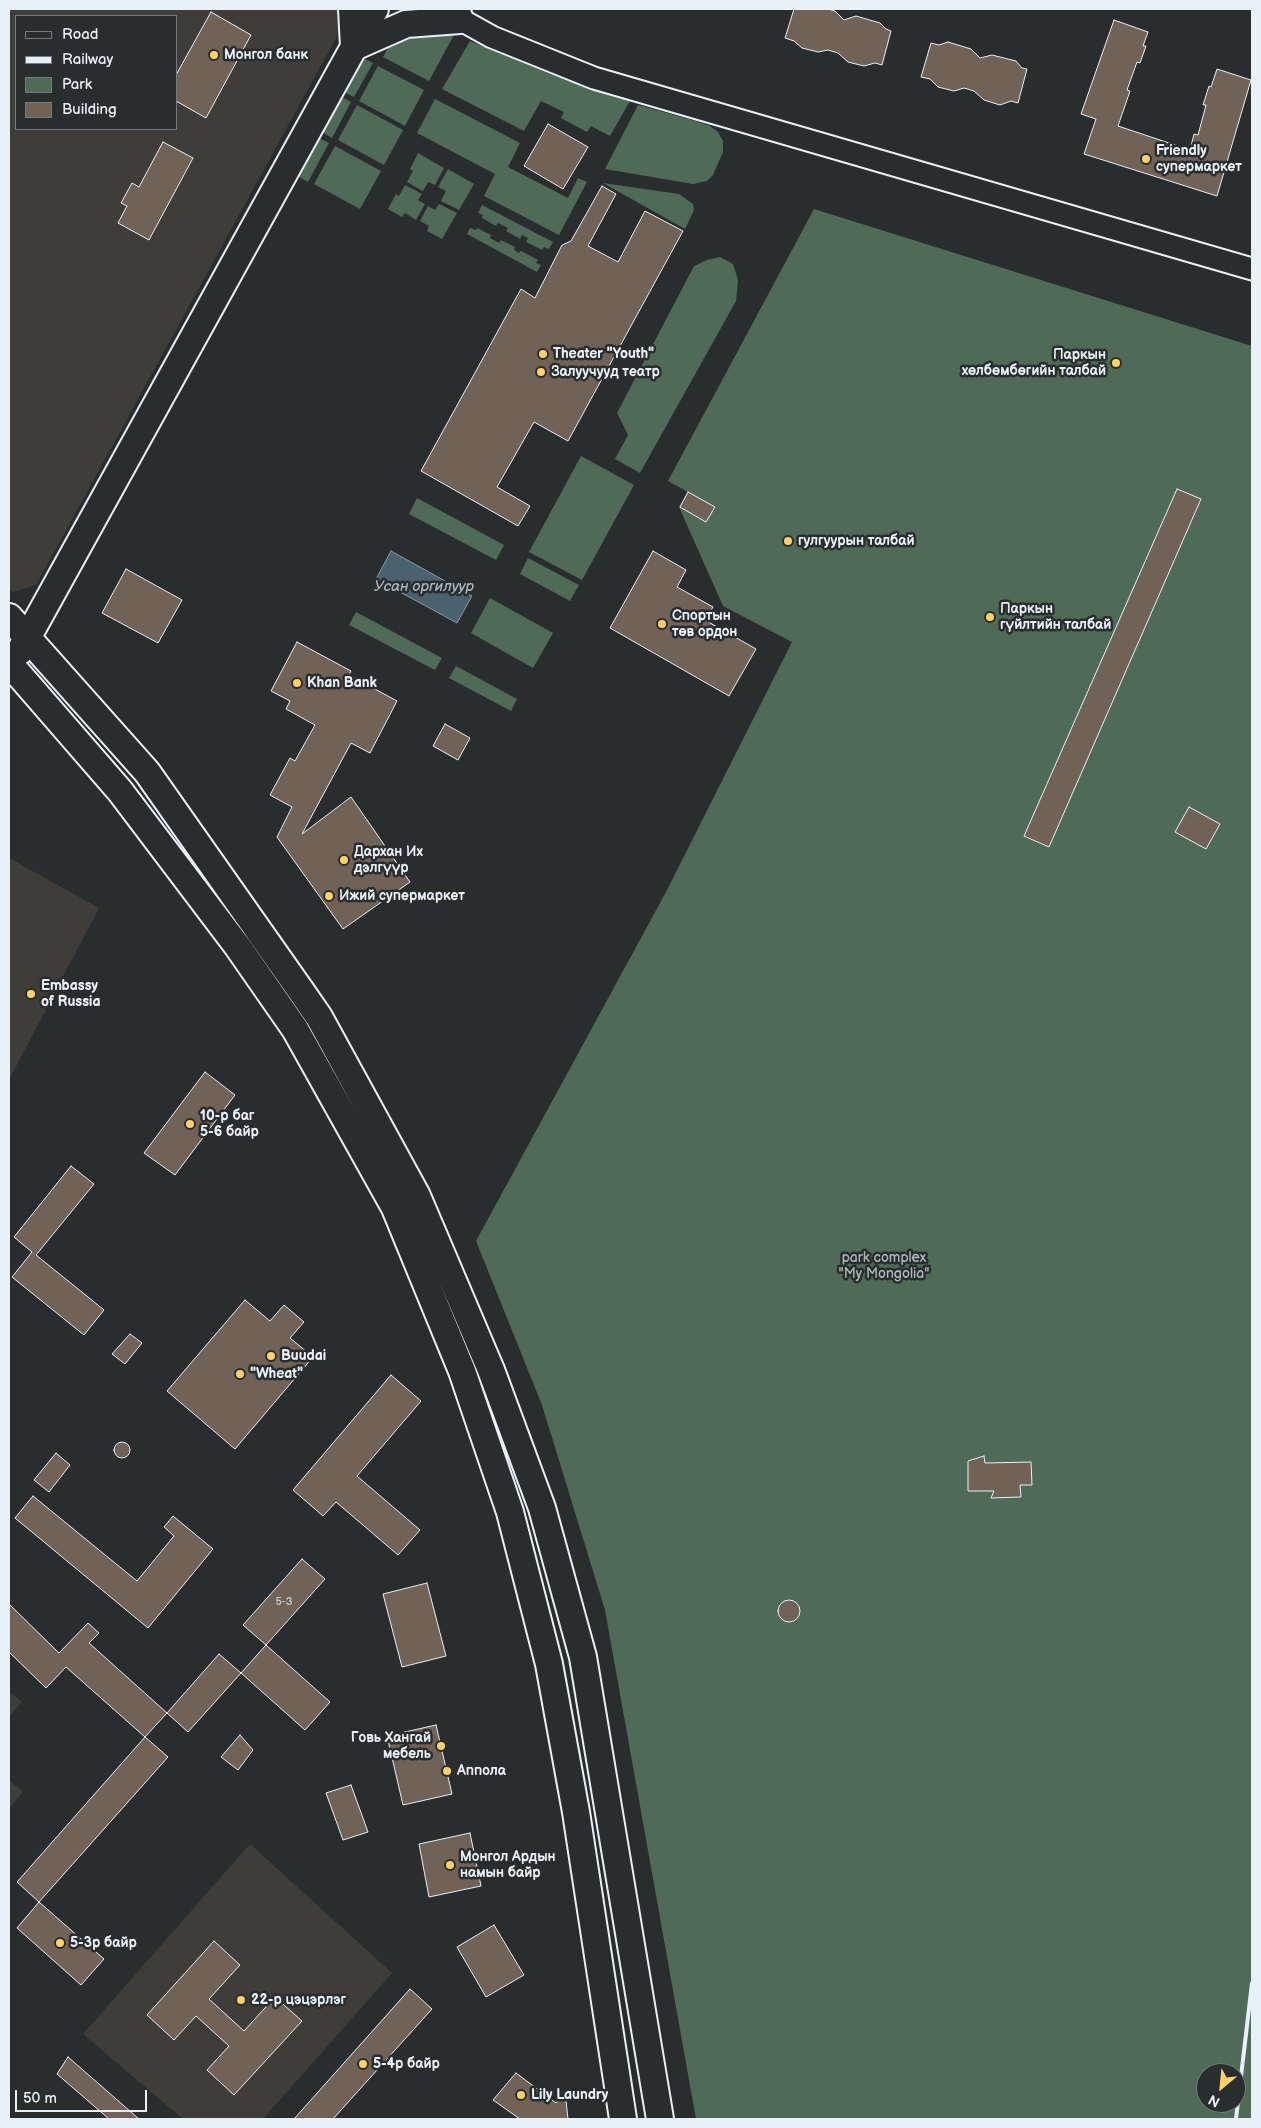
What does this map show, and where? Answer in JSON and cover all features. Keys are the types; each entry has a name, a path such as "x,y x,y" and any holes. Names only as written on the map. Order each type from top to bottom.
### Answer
{"main road":[{"path":"352,9 354,47"},
{"path":"375,9 10,667 120,790 243,954 295,1029 395,1208 462,1371 498,1476 510,1512 549,1664 576,1812 624,2119"},
{"path":"354,47 406,24 452,13"},
{"path":"9,618 147,772 302,991 319,1017 425,1214 491,1370 542,1508 583,1657 660,2119"}],"street":[{"path":"452,13 492,37 594,78 1252,269"}],"shaded area":[{"path":"9,9 352,9 36,585 13,592 9,589"},
{"name":"Embassy of Russia","path":"9,858 99,908 9,1080"},
{"path":"9,1691 22,1702 9,1717"},
{"path":"9,1780 23,1792 9,1808"},
{"name":"22-р цэцэрлэг","path":"250,1844 392,1973 263,2119 183,2119 83,2034"}],"green space":[{"path":"409,9 455,33 429,81 383,57"},
{"path":"470,41 550,74 630,101 610,136 591,126 587,132 561,118 564,112 541,101 524,131 442,89"},
{"path":"355,54 373,63 354,97 336,88"},
{"path":"378,66 424,90 405,126 359,101"},
{"path":"334,93 351,102 332,138 315,128"},
{"path":"435,99 520,143 508,167 568,198 578,178 587,182 559,235 484,196 495,174 417,133"},
{"path":"357,105 403,130 384,165 338,140"},
{"path":"638,105 696,121 710,126 718,132 723,141 723,152 713,175 707,181 693,184 605,169"},
{"path":"315,136 329,143 308,182 294,174"},
{"path":"335,146 381,171 360,209 314,184"},
{"path":"418,153 444,168 435,185 428,182 423,191 407,182 413,171 410,169"},
{"path":"448,169 474,184 459,210 441,201 446,191 438,187"},
{"path":"603,183 679,194 693,204 694,210 685,229"},
{"path":"405,185 422,194 418,200 425,204 416,220 405,213 402,217 388,209 396,194 399,196"},
{"path":"439,204 457,213 442,239 427,231 429,226 420,221 428,206 435,210"},
{"path":"482,205 553,242 549,249 544,247 542,250 526,242 528,238 522,235 520,239 506,231 508,228 498,223 496,226 482,218 483,215 478,213"},
{"name":"park complex \"My Mongolia\"","path":"814,209 1252,346 1252,2119 696,2119 605,1610 542,1405 476,1241 666,892 792,642 723,606 679,507 688,492 668,481"},
{"path":"470,228 476,230 477,228 491,235 490,238 499,243 501,240 515,247 514,250 519,253 521,251 538,260 536,263 541,265 537,272 467,234"},
{"path":"720,257 733,264 738,280 736,301 640,473 615,459 628,435 617,413 694,266"},
{"path":"581,456 634,485 582,580 529,552"},
{"path":"417,498 504,545 496,560 409,514"},
{"path":"528,558 579,585 570,601 520,574"},
{"path":"490,598 553,633 533,668 471,633"},
{"path":"356,612 442,658 435,670 349,625"},
{"path":"456,666 517,699 511,711 449,678"}],"water":[{"name":"Усан оргилуур","path":"391,551 472,596 457,623 376,579"}],"building":[{"path":"794,9 828,9 835,11 844,20 856,16 880,23 891,31 882,65 875,63 864,66 848,62 838,53 828,50 818,52 802,48 794,41 785,38"},
{"name":"Монгол банк","path":"211,12 251,35 206,118 178,102 178,71"},
{"path":"1114,20 1148,32 1143,46 1146,46 1140,63 1137,62 1127,90 1130,91 1118,126 1190,150 1194,134 1198,135 1206,105 1203,105 1217,69 1251,80 1217,196 1084,154 1096,119 1081,114"},
{"path":"948,42 971,49 980,58 992,55 1016,61 1022,68 1027,69 1018,103 1011,101 1000,105 984,100 974,91 964,88 954,91 938,87 930,79 921,77 931,43 939,45"},
{"path":"548,124 588,147 563,189 524,166"},
{"path":"163,142 193,158 149,240 118,223 127,206 121,203 132,183 139,187"},
{"name":"Залуучууд театр","path":"602,186 616,194 588,246 618,262 645,211 683,231 568,441 534,422 497,487 530,506 518,526 421,471 521,289 535,298 562,245 571,241"},
{"path":"1177,489 1201,499 1049,847 1024,836"},
{"path":"688,492 715,507 706,522 680,507"},
{"name":"Спортын төв ордон","path":"653,551 686,570 677,587 713,607 705,620 756,649 729,696 610,628"},
{"path":"126,569 182,600 158,643 102,613"},
{"path":"297,642 351,671 349,675 397,701 370,753 351,743 302,834 351,797 410,882 343,929 277,837 292,807 270,795 290,758 295,761 315,725 286,709 290,701 271,691"},
{"path":"445,724 470,738 458,760 433,746"},
{"path":"1189,807 1220,824 1206,849 1175,832"},
{"name":"10-р баг 5-6 байр","path":"205,1072 235,1095 175,1175 144,1153"},
{"path":"71,1166 94,1184 36,1255 104,1310 84,1335 12,1277 32,1252 14,1237"},
{"name":"\"Wheat\"","path":"245,1300 270,1321 284,1305 304,1322 290,1338 313,1357 235,1449 167,1391"},
{"path":"130,1334 142,1343 125,1364 112,1354"},
{"path":"391,1375 421,1401 357,1476 420,1530 398,1555 336,1502 323,1516 293,1490"},
{"path":"122,1442 130,1450 122,1458 114,1450"},
{"path":"56,1453 70,1465 49,1492 34,1480"},
{"path":"984,1456 985,1463 1031,1462 1032,1485 1020,1485 1021,1497 991,1498 994,1491 968,1491 968,1461"},
{"path":"33,1496 137,1581 174,1536 164,1527 173,1516 213,1549 148,1628 15,1518"},
{"path":"302,1559 325,1579 266,1645 243,1625"},
{"path":"427,1583 446,1656 402,1667 383,1594"},
{"path":"789,1600 797,1603 800,1611 797,1619 789,1622 781,1619 778,1611 781,1603"},
{"path":"9,1604 59,1653 88,1623 99,1633 89,1643 167,1713 145,1737 66,1667 46,1688 9,1652"},
{"path":"266,1645 330,1702 305,1730 241,1673"},
{"path":"219,1654 241,1673 188,1732 167,1713"},
{"path":"436,1725 452,1794 403,1805 387,1736"},
{"path":"240,1735 253,1750 238,1770 221,1757"},
{"path":"145,1737 168,1757 39,1902 17,1882"},
{"path":"351,1785 368,1832 343,1840 326,1793"},
{"name":"Монгол Ардын намын байр","path":"470,1833 481,1886 429,1897 419,1844"},
{"name":"5-3р байр","path":"39,1902 104,1959 81,1985 17,1928"},
{"path":"494,1925 524,1975 486,1997 457,1947"},
{"path":"214,1941 240,1965 209,1999 244,2031 275,1997 302,2021 234,2095 207,2070 229,2046 196,2016 174,2040 147,2015"},
{"name":"5-4р байр","path":"410,1989 432,2009 333,2119 294,2119"},
{"path":"68,2057 139,2119 109,2119 57,2074"},
{"name":"Lily Laundry","path":"516,2073 556,2103 565,2091 568,2119 520,2119 493,2100"}],"railway":[{"path":"1236,2119 1252,1983"}],"place":[{"name":"Монгол банк","path":"214,55"},
{"name":"Friendly супермаркет","path":"1146,159"},
{"name":"Theater \"Youth\"","path":"543,354"},
{"name":"Паркын хөлбөмбөгийн талбай","path":"1116,363"},
{"name":"Залуучууд театр","path":"541,372"},
{"name":"гулгуурын талбай","path":"788,541"},
{"name":"Паркын гүйлтийн талбай","path":"990,617"},
{"name":"Спортын төв ордон","path":"662,624"},
{"name":"Khan Bank","path":"297,683"},
{"name":"Дархан Их дэлгүүр","path":"344,860"},
{"name":"Ижий супермаркет","path":"329,896"},
{"name":"Embassy of Russia","path":"31,994"},
{"name":"10-р баг 5-6 байр","path":"190,1124"},
{"name":"Buudai","path":"271,1356"},
{"name":"\"Wheat\"","path":"240,1374"},
{"name":"Говь Хангай мебель","path":"441,1746"},
{"name":"Аппола","path":"447,1771"},
{"name":"Монгол Ардын намын байр","path":"450,1865"},
{"name":"5-3р байр","path":"60,1943"},
{"name":"22-р цэцэрлэг","path":"241,2000"},
{"name":"5-4р байр","path":"363,2064"},
{"name":"Lily Laundry","path":"521,2095"}]}
